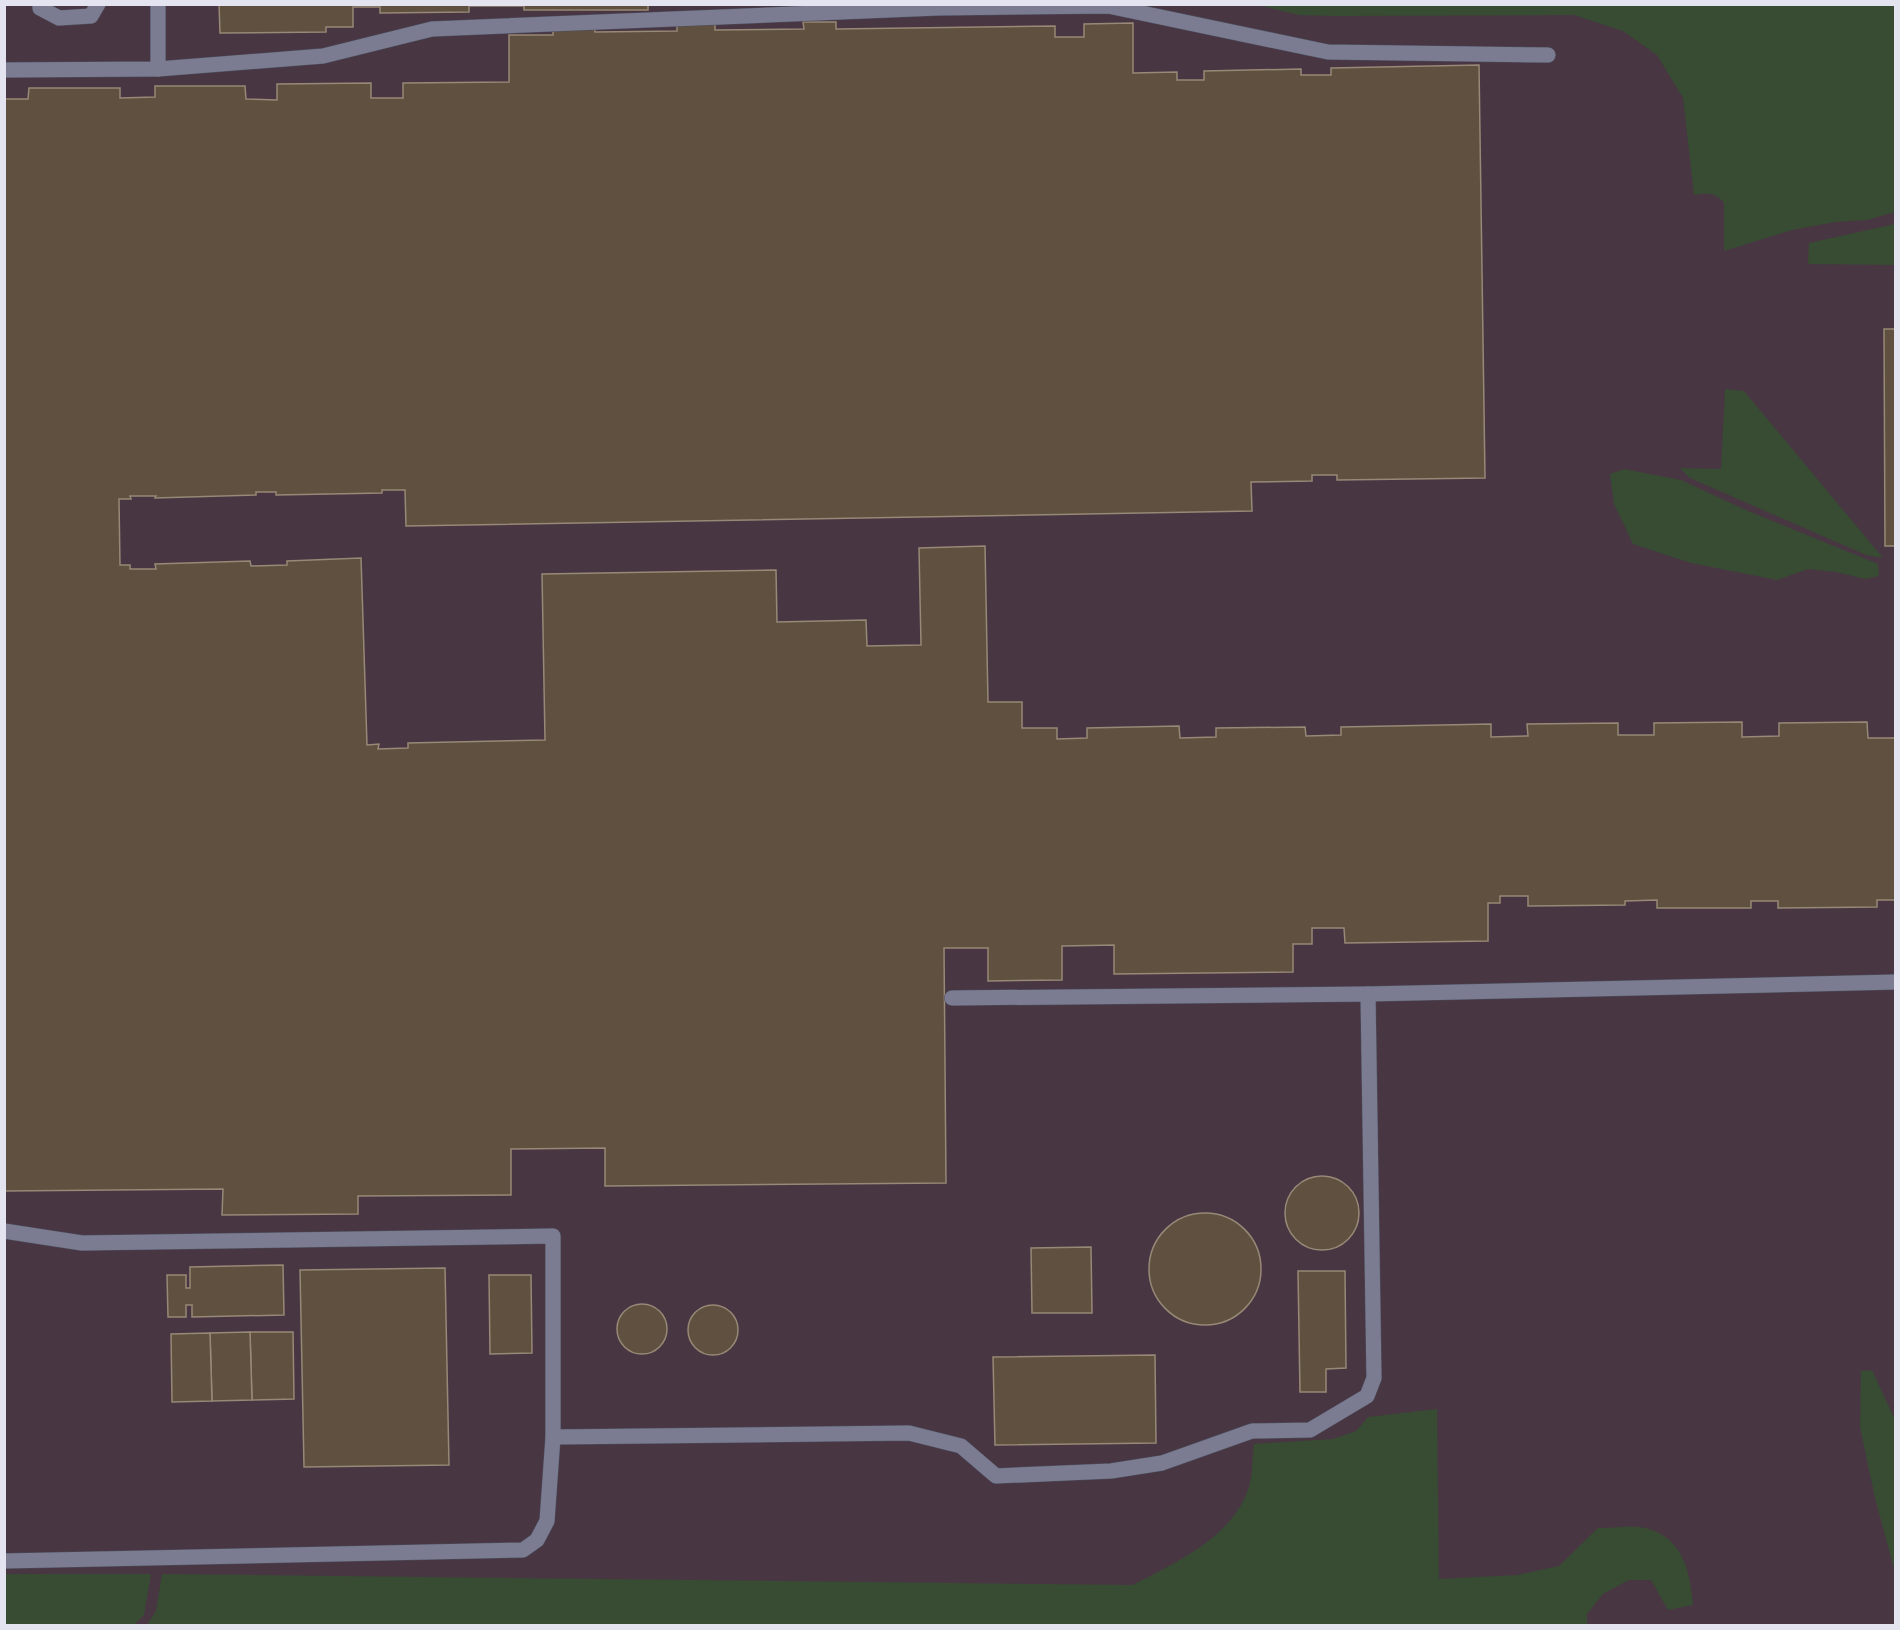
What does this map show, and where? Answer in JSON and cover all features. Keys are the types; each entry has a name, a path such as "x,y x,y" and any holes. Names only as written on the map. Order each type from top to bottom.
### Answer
{"lane":[{"path":"40,4 40,8 59,18 91,16 98,4"},
{"path":"158,4 158,69"},
{"path":"4,70 158,69 323,56 432,29 938,6 1108,6 1328,52 1548,55"},
{"path":"952,998 1368,994 1896,982"},
{"path":"553,1437 909,1433 961,1446 996,1476 1111,1471 1162,1463 1252,1431 1310,1430 1367,1396 1374,1378 1368,994"},
{"path":"4,1231 82,1243 553,1236 553,1437 547,1521 537,1540 523,1550 4,1561"}],"shaded area":[{"path":"5,5 1895,5 1895,1625 5,1625"}],"green space":[{"path":"1257,5 1895,5 1895,212 1867,220 1835,222 1792,230 1724,251 1724,203 1718,197 1710,194 1694,195 1683,98 1657,55 1623,31 1574,15 1299,15"},
{"path":"1895,224 1895,265 1808,264 1809,243"},
{"path":"1725,389 1744,391 1883,558 1866,555 1690,478 1680,468 1721,469"},
{"path":"1624,469 1681,480 1748,511 1878,564 1879,576 1865,579 1836,572 1808,569 1777,580 1691,563 1633,544 1614,504 1610,474"},
{"path":"1872,1370 1895,1420 1895,1572 1875,1498 1860,1427 1861,1371"},
{"path":"1437,1409 1439,1579 1517,1575 1559,1566 1598,1528 1640,1527 1658,1532 1676,1547 1687,1568 1693,1605 1668,1610 1651,1580 1629,1580 1603,1594 1587,1614 1587,1626 147,1625 156,1611 162,1574 1133,1585 1184,1558 1215,1536 1228,1522 1240,1507 1250,1485 1254,1444 1333,1439 1356,1431 1368,1417"},
{"path":"4,1574 151,1574 144,1615 134,1625 5,1626"}],"building":[{"path":"219,4 648,4 648,10 524,10 524,6 469,6 469,12 380,13 380,7 353,7 353,27 326,27 326,32 220,33"},
{"path":"677,22 715,22 715,30 804,29 803,22 836,22 836,29 1055,26 1055,37 1084,37 1084,24 1133,23 1133,73 1177,72 1177,80 1204,80 1204,71 1301,69 1301,75 1331,75 1331,68 1479,65 1485,478 1337,480 1337,475 1312,475 1312,481 1251,482 1252,511 406,526 405,490 382,490 382,493 276,495 276,492 256,492 256,495 155,498 156,496 130,496 131,499 119,499 120,565 130,565 130,569 156,569 155,564 250,561 251,566 287,565 287,561 361,558 367,745 379,744 378,749 408,748 408,743 545,740 542,574 776,570 777,622 866,620 867,646 921,645 919,548 985,546 988,702 1022,702 1022,728 1057,728 1057,739 1087,738 1087,728 1179,726 1180,738 1216,737 1216,728 1305,727 1306,736 1341,735 1341,727 1491,724 1491,737 1528,736 1527,724 1618,723 1618,735 1654,735 1654,723 1742,722 1742,737 1779,736 1779,723 1867,722 1868,738 1896,738 1896,900 1877,900 1877,907 1778,908 1778,901 1751,901 1751,908 1657,908 1657,900 1625,901 1625,905 1528,906 1528,896 1500,896 1500,903 1488,903 1488,941 1345,943 1344,928 1312,928 1312,944 1293,944 1293,972 1114,974 1114,945 1062,946 1062,980 988,981 988,948 944,948 946,1183 605,1186 605,1148 511,1149 511,1195 358,1196 358,1214 222,1215 223,1189 4,1191 4,99 28,99 29,88 120,88 120,98 155,97 155,86 245,86 246,99 277,100 277,84 371,83 371,98 403,98 403,83 509,82 509,35 553,35 553,26 594,26 595,32 677,31"},
{"path":"1884,329 1896,329 1896,546 1885,546"},
{"path":"1322,1176 1336,1179 1348,1187 1356,1199 1359,1213 1356,1227 1348,1239 1336,1247 1322,1250 1308,1247 1296,1239 1288,1227 1285,1213 1288,1199 1296,1187 1308,1179"},
{"path":"1205,1213 1226,1217 1245,1229 1257,1248 1261,1269 1257,1290 1245,1309 1226,1321 1205,1325 1184,1321 1165,1309 1153,1290 1149,1269 1153,1248 1165,1229 1184,1217"},
{"path":"1091,1247 1092,1313 1032,1313 1031,1248"},
{"path":"283,1265 284,1315 192,1317 192,1305 186,1305 186,1317 168,1317 167,1275 186,1275 186,1288 190,1288 190,1267"},
{"path":"445,1268 449,1465 304,1467 300,1270"},
{"path":"1298,1271 1345,1271 1346,1368 1326,1369 1326,1392 1300,1392"},
{"path":"489,1275 531,1275 532,1353 490,1354"},
{"path":"642,1304 660,1311 667,1329 660,1347 642,1354 624,1347 617,1329 624,1311"},
{"path":"713,1305 731,1312 738,1330 731,1348 713,1355 695,1348 688,1330 695,1312"},
{"path":"250,1332 293,1332 294,1399 252,1400"},
{"path":"250,1332 252,1400 212,1401 210,1333"},
{"path":"210,1333 212,1401 172,1402 171,1334"},
{"path":"1155,1355 1156,1443 995,1445 993,1357"}]}
